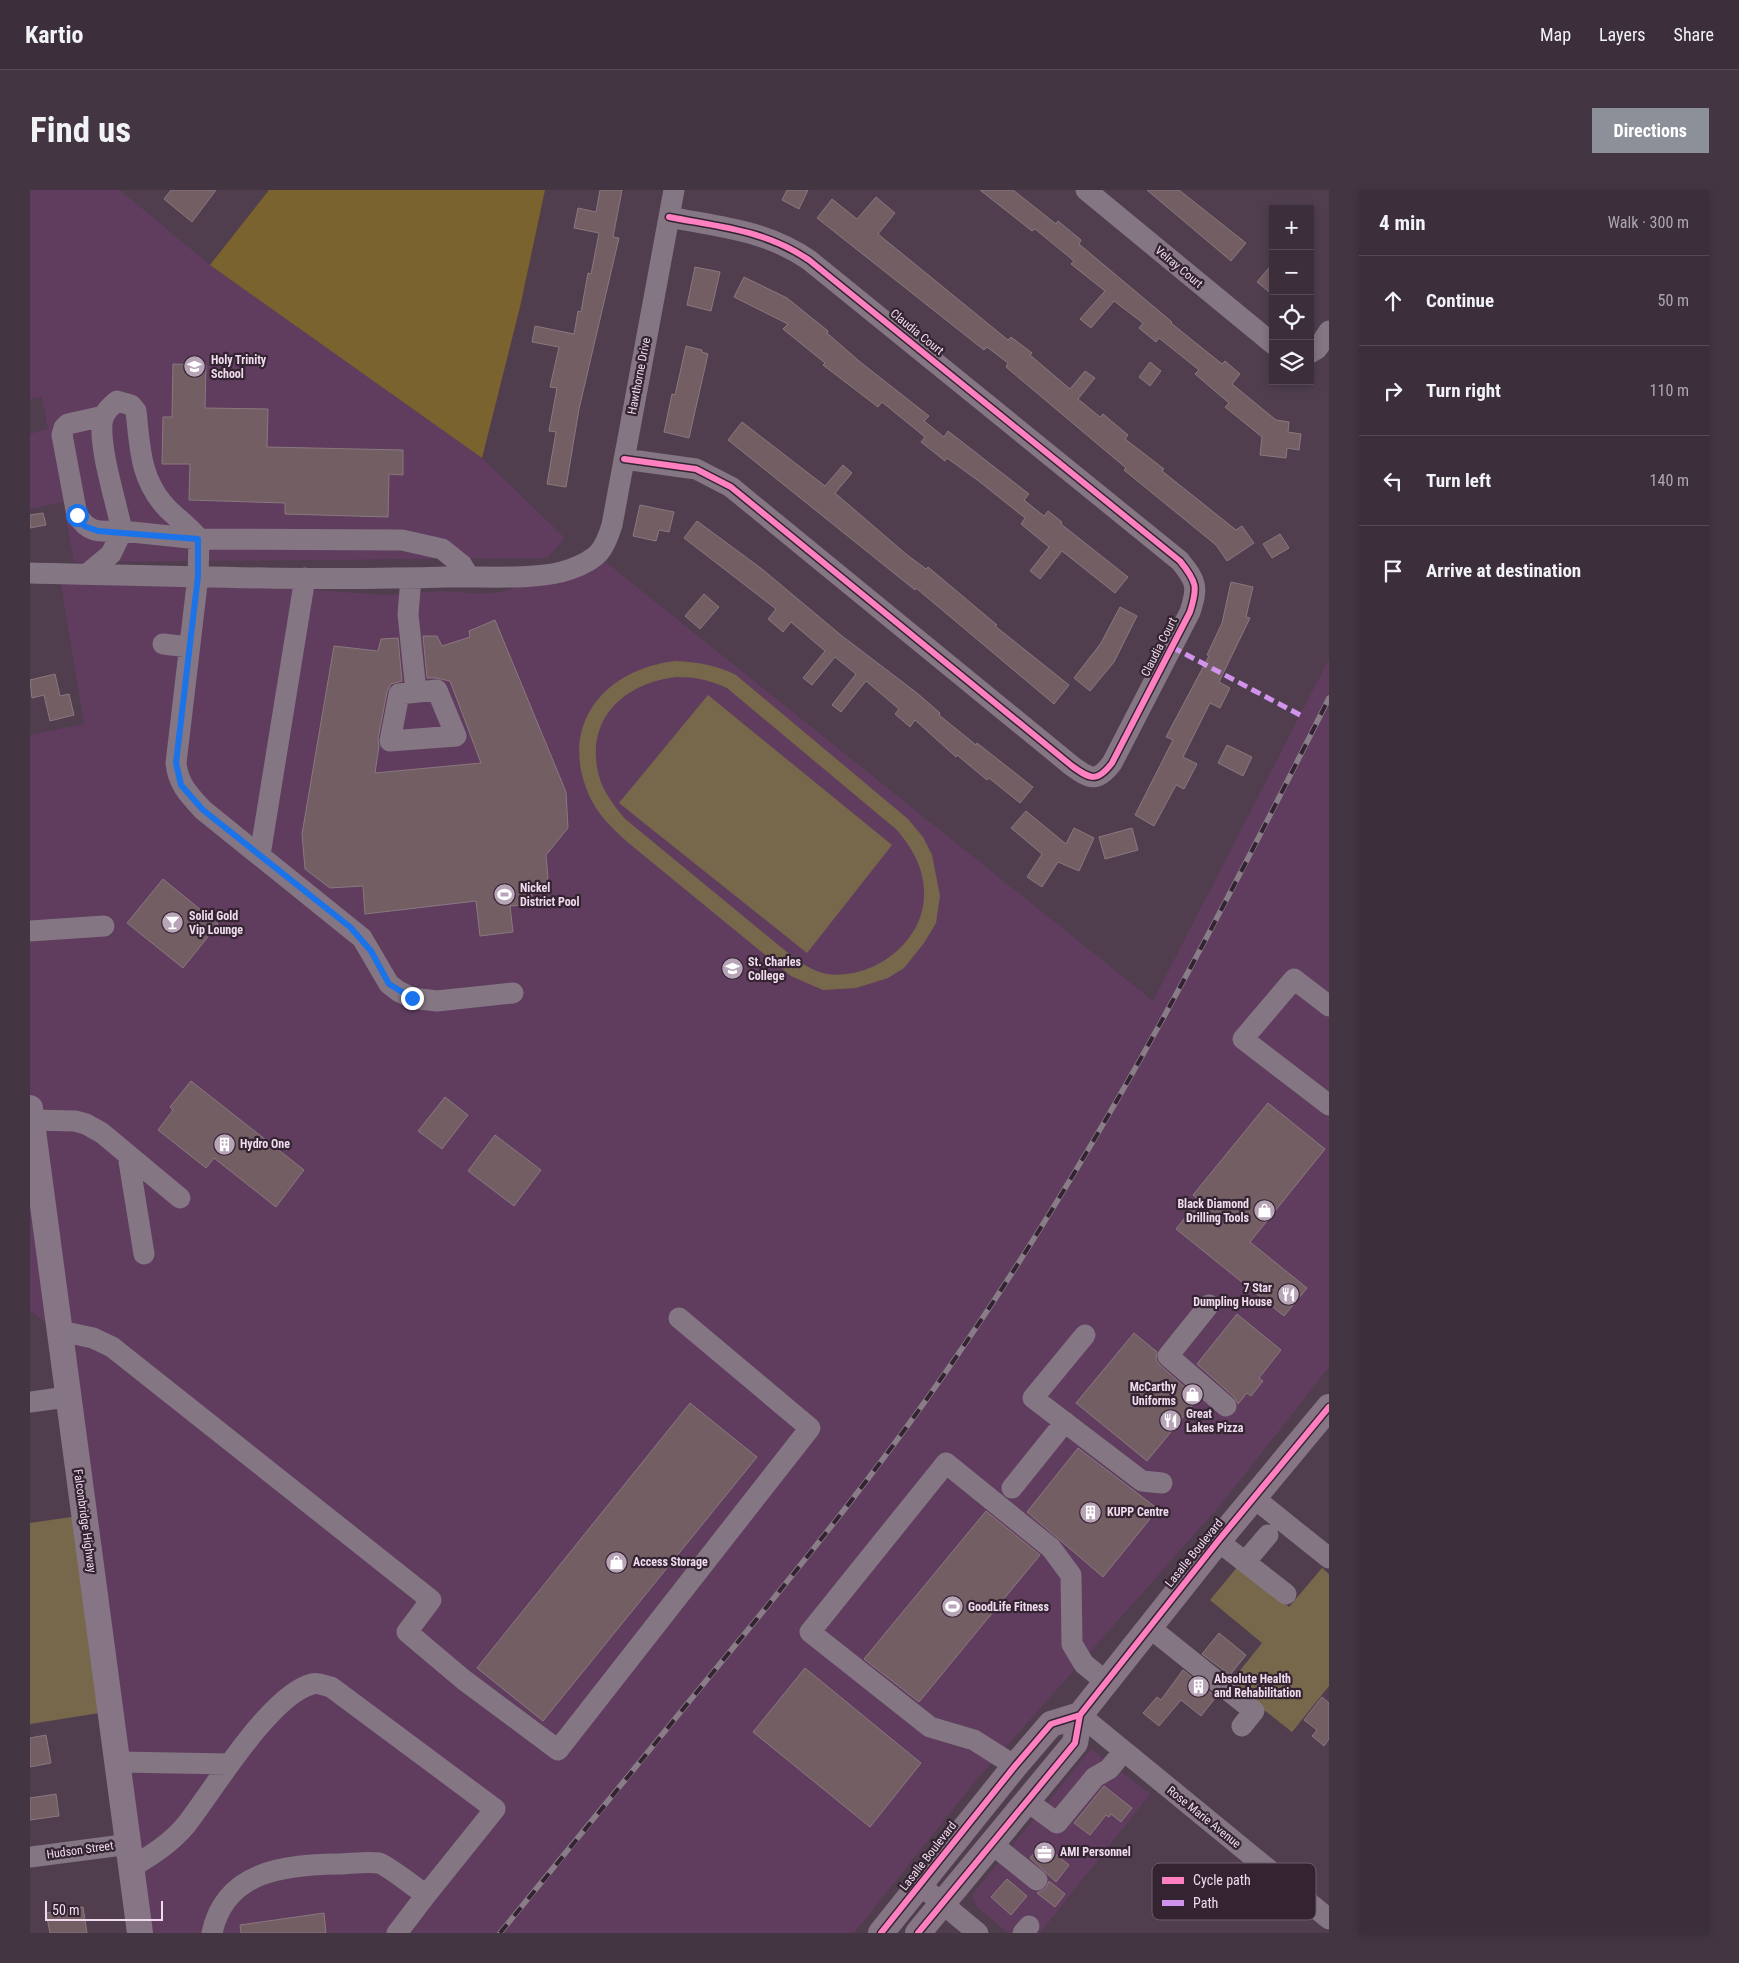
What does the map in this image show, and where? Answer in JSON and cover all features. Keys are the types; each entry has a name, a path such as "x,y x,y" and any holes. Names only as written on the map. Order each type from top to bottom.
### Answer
{"main road":[{"name":"Falconbridge Highway","path":"31,1114 67,1397 140,1933"},
{"name":"Lasalle Boulevard","path":"918,1933 1075,1743 1080,1715 1218,1541 1329,1407"},
{"name":"Lasalle Boulevard","path":"881,1933 1051,1724 1080,1715"}],"street":[{"name":"Hawthorne Drive","path":"469,577 557,572 571,569 595,558 606,543 612,524 674,190"},
{"name":"Velray Court","path":"1086,190 1269,341"},
{"name":"Claudia Court","path":"624,458 696,469 731,487 1072,766 1097,778 1103,775 1112,763 1190,612 1196,595 1196,587 1192,576 1180,561 809,260 776,241 757,234 669,217"},
{"path":"1314,351 1329,331"},
{"path":"87,574 110,554 122,532 104,451 102,422 109,407 117,401 131,405 136,411 146,480 156,496 192,529 198,539 198,576 176,763 177,775 181,785 203,810 362,938 389,984 398,992 412,998 437,1001 513,993"},
{"path":"30,573 305,578 469,577 462,565 442,549 402,540 198,539 98,531 84,526 77,515 62,435 64,428 68,424 104,416"},
{"path":"260,855 305,578"},
{"path":"411,578 408,614 416,692"},
{"path":"163,644 189,647"},
{"path":"30,931 104,926"},
{"path":"1329,1006 1294,979 1243,1039 1329,1105"},
{"path":"31,1114 86,1124 128,1155 180,1198"},
{"path":"128,1155 144,1254"},
{"path":"1209,1306 1168,1356 1226,1406"},
{"path":"60,1331 93,1338 112,1347 431,1600 407,1632 464,1680 558,1750 810,1428 679,1318"},
{"path":"1086,1335 1033,1398 1142,1481 1162,1483"},
{"path":"30,1402 67,1397"},
{"path":"1012,1488 1065,1422"},
{"path":"1015,1766 974,1740 930,1728 810,1632 946,1463 1051,1548 1063,1561 1072,1575 1072,1644 1084,1664 1106,1682"},
{"path":"1254,1498 1329,1558"},
{"path":"1246,1562 1268,1535"},
{"path":"1218,1541 1286,1594"},
{"path":"1150,1627 1254,1711 1242,1726"},
{"path":"131,1856 165,1847 185,1826 254,1732 291,1695 314,1683 331,1687 495,1809 397,1933"},
{"name":"Rose Marie Avenue","path":"1080,1715 1260,1863"},
{"path":"1027,1801 1057,1823 1095,1777 1109,1769 1124,1752"},
{"path":"118,1762 230,1764"},
{"path":"992,1844 1037,1880"},
{"name":"Hudson Street","path":"30,1857 131,1856"},
{"path":"212,1933 215,1920 226,1900 241,1883 271,1870 321,1864 380,1864 426,1895"},
{"path":"920,1885 978,1933"},
{"name":"Rose Marie Avenue","path":"1316,1908 1329,1919"}],"shaded area":[{"name":"Holy Trinity School","path":"30,190 120,190 210,265 482,458 565,538 547,558 74,562 63,502 30,509 30,434 48,429 42,397 30,399"},
{"path":"269,190 545,190 520,307 482,458 210,265"},
{"path":"597,555 1153,1001 1329,659 1329,1367 1223,1502 973,1784 854,1933 141,1933 62,1336 30,1310 30,735 84,724 59,572 385,595 441,591 487,594 505,591 590,563"},
{"path":"675,661 691,662 714,666 736,675 908,819 923,837 932,855 940,896 936,923 924,943 904,968 888,978 856,988 823,990 791,976 631,845 605,820 593,803 583,777 579,752 582,729 592,708 606,691 625,677 648,667","holes":["676,677 696,678 727,688 903,837 917,860 924,886 924,896 921,913 915,929 905,943 892,955 878,964 861,971 844,974 827,974 799,962 624,818 616,808 606,793 599,776 596,756 597,738 603,722 612,708 624,696 640,687"]},
{"path":"708,695 892,845 807,953 619,803"},
{"path":"85,1515 112,1711 30,1724 30,1523"},
{"path":"1238,1566 1289,1607 1322,1568 1329,1574 1329,1686 1292,1732 1230,1683 1262,1643 1210,1600"},
{"path":"1091,1749 1150,1794 1040,1933 1008,1933 978,1908 973,1894"}],"building":[{"path":"171,190 216,190 192,222 164,199"},
{"path":"600,190 622,190 613,237 619,238 579,409 566,487 547,484 556,432 549,431 557,388 550,387 559,347 532,342 535,326 574,334 578,311 581,312 588,273 591,274 599,233 574,228 578,208 596,212"},
{"path":"787,190 808,190 799,209 782,200"},
{"path":"980,190 1013,190 1056,224 1058,221 1081,240 1079,244 1171,323 1222,364 1225,361 1240,374 1232,384 1276,420 1289,422 1288,432 1301,434 1299,450 1287,448 1286,458 1260,455 1262,437 1225,407 1229,403 1195,374 1199,370 1159,338 1156,342 1139,328 1143,323 1114,301 1091,328 1080,319 1105,291 1071,264 1074,261 1035,229 1032,231"},
{"path":"1147,190 1179,190 1246,243 1231,261"},
{"path":"876,197 895,213 878,234 1008,340 1011,337 1032,353 1030,355 1070,389 1085,371 1095,378 1078,399 1100,417 1103,414 1128,435 1125,439 1164,469 1162,471 1236,530 1242,526 1254,543 1227,561 1216,545 1124,470 1126,468 1006,367 1008,363 987,347 984,350 817,218 832,199 857,219"},
{"path":"695,267 720,272 711,311 687,305"},
{"path":"1269,268 1269,292 1257,282"},
{"path":"744,277 787,298 828,331 827,333 859,361 929,416 924,421 944,437 948,431 1029,494 1024,500 1044,516 1048,511 1062,522 1061,524 1128,577 1115,593 1062,551 1040,579 1030,571 1049,547 1021,524 1025,518 980,482 947,458 945,461 921,442 925,437 882,402 878,407 823,365 825,363 783,329 788,324 734,297"},
{"path":"686,346 702,350 702,352 708,354 689,438 664,432 672,394 675,395"},
{"path":"1150,362 1161,371 1150,386 1139,377"},
{"path":"173,364 206,365 205,408 268,409 267,447 403,450 403,475 389,474 388,517 285,514 285,503 189,500 190,464 162,464 163,417 172,417"},
{"path":"742,422 825,486 843,465 852,473 835,493 906,554 926,569 928,567 997,625 995,626 1069,685 1054,704 916,588 915,590 728,440"},
{"path":"640,505 674,512 669,532 659,530 656,541 633,536"},
{"path":"43,513 46,525 30,528 30,515"},
{"path":"697,521 762,569 842,636 917,693 940,713 939,715 976,745 977,743 1033,787 1020,803 989,778 987,780 957,755 956,757 915,720 910,727 895,714 899,709 866,681 841,712 832,705 856,674 835,657 812,685 803,678 825,651 791,622 783,632 768,619 776,609 684,538"},
{"path":"1280,534 1289,548 1272,558 1263,544"},
{"path":"1231,582 1253,587 1246,617 1250,618 1219,682 1230,688 1220,708 1210,703 1183,757 1197,764 1184,789 1176,785 1154,826 1135,815 1173,740 1166,737 1209,656 1207,655 1222,623"},
{"path":"704,594 719,607 700,629 685,616"},
{"path":"1120,607 1137,616 1114,662 1090,691 1074,678 1101,643"},
{"path":"495,620 566,792 568,828 546,855 548,878 542,887 531,888 533,904 510,906 513,932 480,936 476,901 365,914 363,886 330,888 305,869 302,834 334,646 378,651 381,639 398,638 402,681 391,684 387,692 378,739 379,746 375,773 481,763 450,681 427,678 423,636 437,636 442,646 470,637 469,631"},
{"path":"55,674 60,696 69,694 74,715 50,721 44,695 32,698 30,680"},
{"path":"1227,745 1252,757 1243,776 1218,763"},
{"path":"1026,811 1066,844 1074,828 1094,838 1079,871 1058,862 1042,887 1027,877 1042,854 1011,828"},
{"path":"1132,828 1138,850 1105,859 1099,837"},
{"name":"Solid Gold Vip Lounge","path":"163,879 218,924 183,968 127,923"},
{"name":"Hydro One","path":"191,1081 304,1170 276,1207 214,1158 206,1168 158,1130 173,1110 170,1107"},
{"path":"445,1097 468,1115 442,1149 418,1131"},
{"path":"1268,1103 1325,1149 1250,1242 1307,1288 1284,1316 1176,1229 1199,1200 1193,1195"},
{"path":"495,1135 541,1170 514,1206 468,1171"},
{"path":"1237,1314 1281,1350 1259,1378 1263,1381 1251,1396 1247,1393 1238,1404 1234,1397 1197,1364"},
{"path":"1134,1333 1157,1352 1156,1360 1160,1365 1198,1399 1147,1461 1076,1403"},
{"name":"Access Storage","path":"690,1403 757,1457 543,1721 477,1668"},
{"name":"KUPP Centre","path":"1078,1448 1158,1509 1103,1577 1027,1512"},
{"name":"GoodLife Fitness","path":"986,1511 1040,1555 919,1702 864,1659"},
{"path":"1219,1633 1246,1655 1230,1675 1202,1654"},
{"path":"805,1668 921,1763 870,1827 753,1732"},
{"path":"1183,1670 1216,1697 1201,1716 1181,1700 1159,1726 1143,1713 1157,1697 1161,1700"},
{"path":"1322,1697 1329,1703 1329,1739 1324,1746 1312,1736 1317,1730 1304,1720"},
{"path":"46,1735 51,1763 30,1767 30,1738"},
{"path":"1104,1786 1132,1808 1121,1822 1111,1814 1109,1817 1106,1815 1090,1835 1074,1823"},
{"path":"56,1794 59,1816 30,1820 30,1798"},
{"name":"AMI Personnel","path":"1042,1843 1069,1865 1056,1882 1030,1858"},
{"path":"1007,1879 1027,1896 1011,1915 991,1897"},
{"path":"1049,1881 1065,1894 1055,1907 1037,1893 1046,1888"},
{"path":"83,1907 87,1933 50,1933 46,1913"},
{"path":"324,1913 326,1933 241,1933 240,1925"}],"railway":[{"path":"500,1933 819,1542 881,1462 969,1338 1020,1261 1115,1104 1204,943 1329,698"}],"marked path":[{"path":"1172,647 1302,716"}],"cycle path":[{"path":"624,459 696,469 731,487 1072,766 1089,776 1093,777 1102,774 1112,763 1193,603 1195,590 1193,580 1180,561 809,260 776,242 759,236 724,227 669,217"},
{"path":"918,1933 1075,1743 1080,1715 1218,1541 1329,1407"},
{"path":"881,1933 1051,1724 1080,1715"}],"place":[{"name":"Holy Trinity School","path":"195,367"},
{"name":"Nickel District Pool","path":"504,895"},
{"name":"Solid Gold Vip Lounge","path":"173,923"},
{"name":"St. Charles College","path":"732,969"},
{"name":"Hydro One","path":"224,1144"},
{"name":"Black Diamond Drilling Tools","path":"1265,1211"},
{"name":"7 Star Dumpling House","path":"1288,1295"},
{"name":"McCarthy Uniforms","path":"1192,1394"},
{"name":"Great Lakes Pizza","path":"1170,1421"},
{"name":"KUPP Centre","path":"1091,1512"},
{"name":"Access Storage","path":"617,1562"},
{"name":"GoodLife Fitness","path":"952,1607"},
{"name":"Absolute Health and Rehabilitation","path":"1198,1686"},
{"name":"AMI Personnel","path":"1044,1852"}],"route":[{"path":"77,515 84,526 91,530 198,539 198,576 176,763 177,775 181,785 203,810 362,938 389,984 398,992 412,998"}]}
